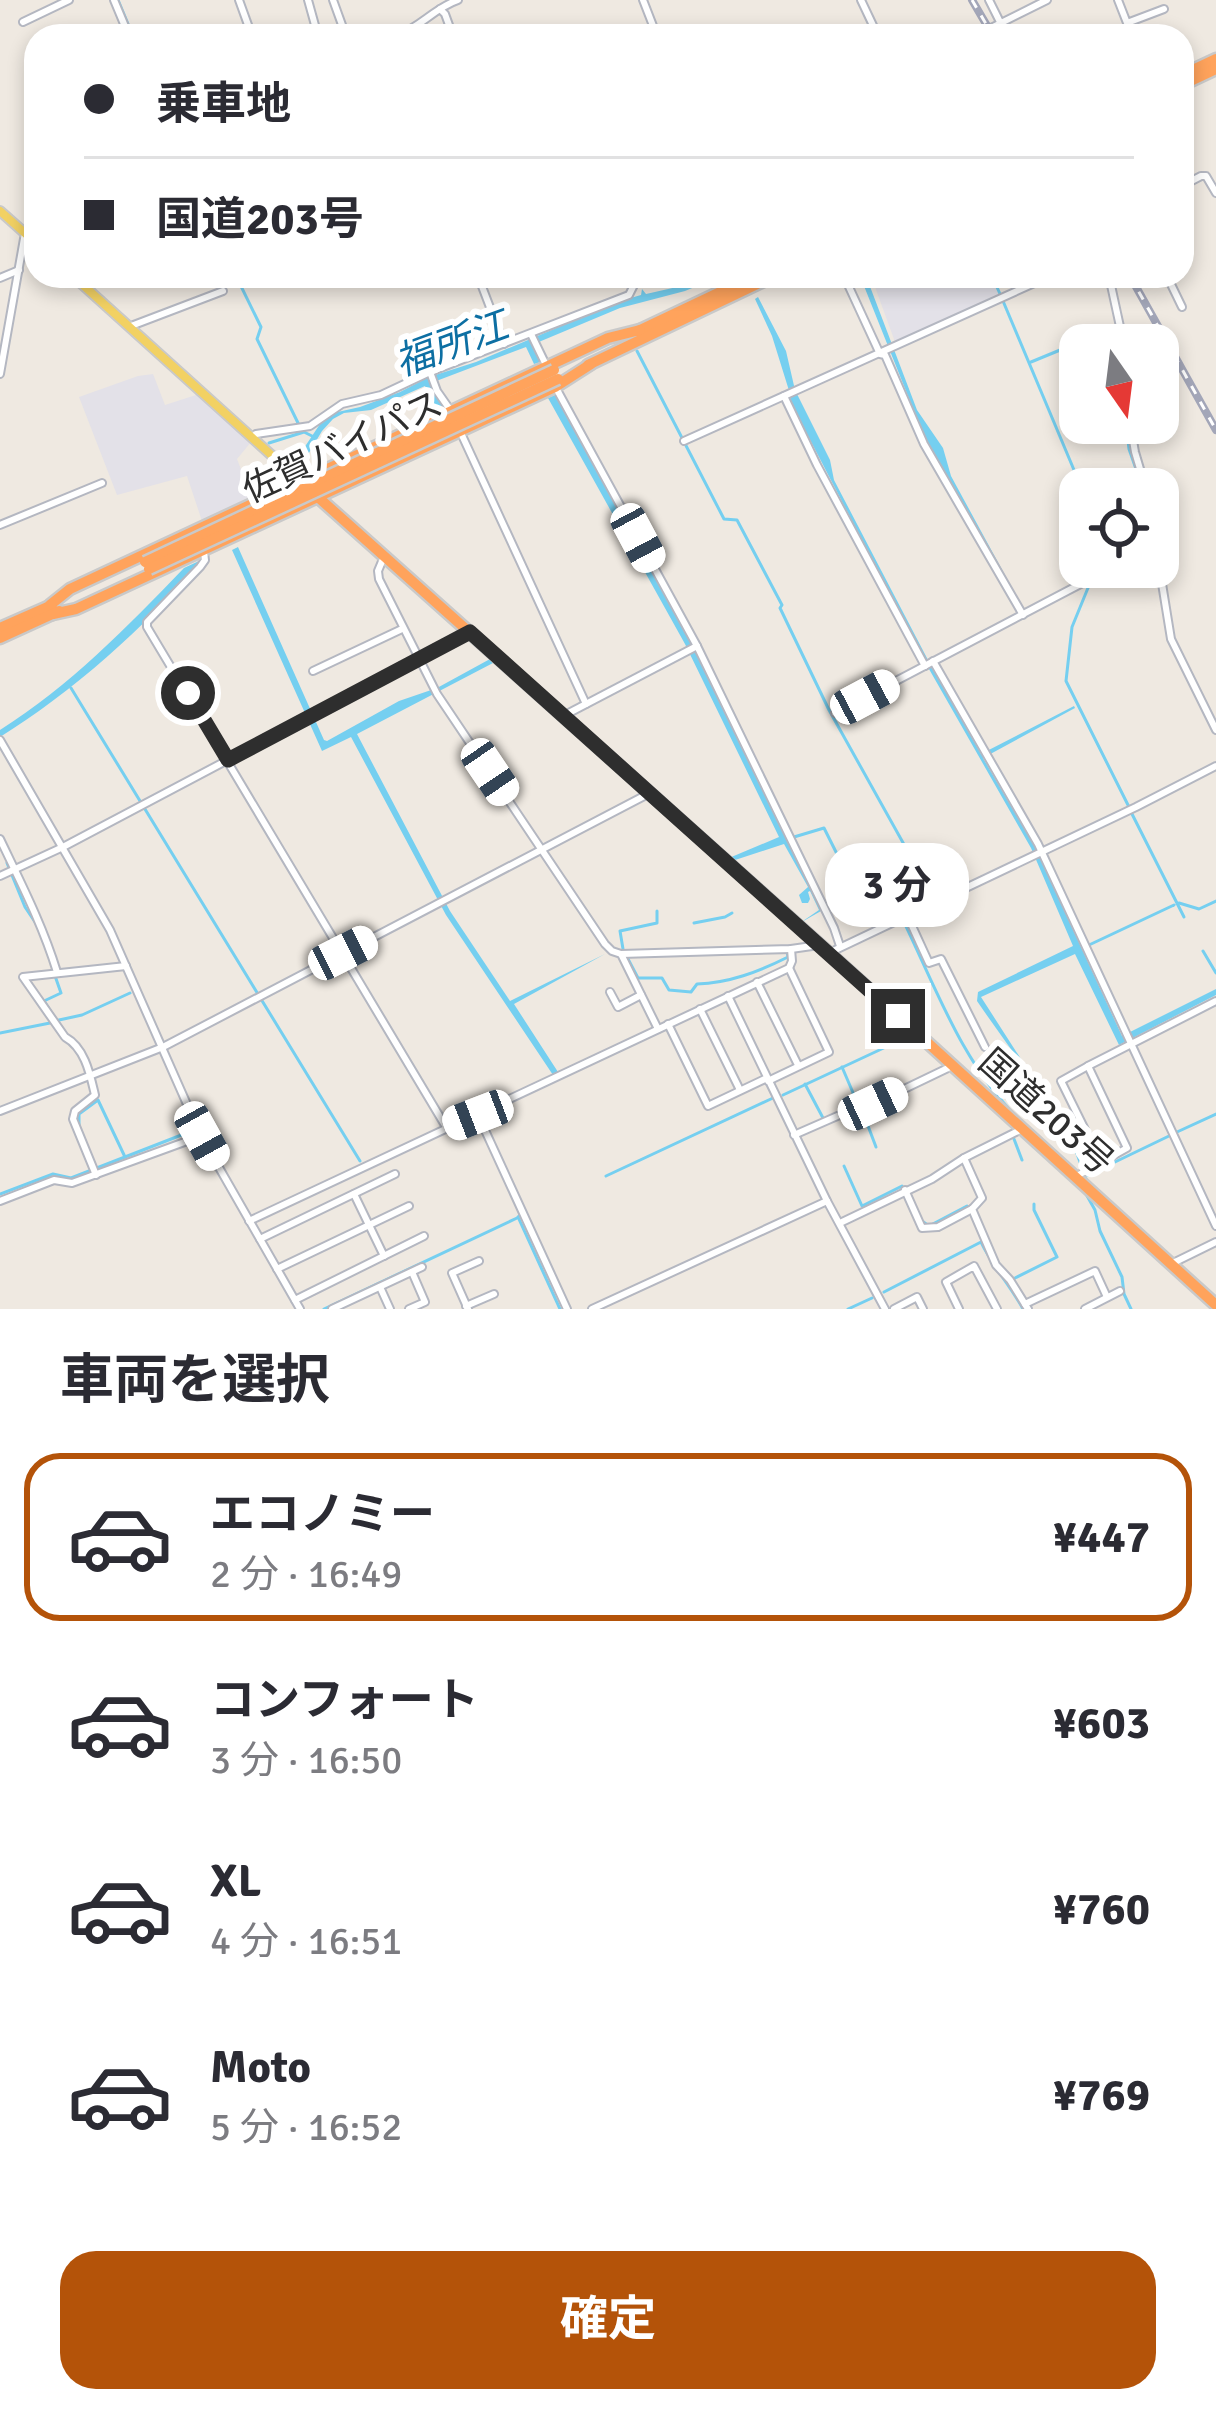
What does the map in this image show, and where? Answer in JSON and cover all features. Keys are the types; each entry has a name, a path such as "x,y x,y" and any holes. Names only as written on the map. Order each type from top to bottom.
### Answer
{"highway":[{"name":"佐賀バイパス","path":"0,638 729,288"},
{"name":"佐賀バイパス","path":"553,376 591,364 749,288"},
{"path":"51,610 70,590 451,410 553,376"},
{"path":"51,610 76,609 204,552 460,431 553,376"},
{"name":"国道203号","path":"301,482 830,948 1023,1129 1080,1173 1216,1305"},
{"name":"佐賀バイパス","path":"0,628 51,610"}],"main road":[{"path":"0,211 24,231"},
{"path":"86,288 301,482"}],"street":[{"path":"23,22 69,0"},
{"path":"441,5 458,0"},
{"path":"988,0 998,24 1047,0"},
{"path":"1118,0 1126,23 1164,9"},
{"path":"1194,179 1206,176 1216,193"},
{"path":"0,374 24,238"},
{"path":"0,278 19,270"},
{"path":"483,288 504,344"},
{"path":"252,437 310,426 334,408 381,395 628,295 632,288"},
{"path":"851,288 888,350"},
{"path":"684,442 1024,288"},
{"path":"1112,288 1119,324"},
{"path":"1173,288 1182,307"},
{"path":"130,327 223,291"},
{"path":"531,334 697,646 834,928 830,948"},
{"path":"888,350 885,355 924,444 1023,615"},
{"path":"430,372 451,410"},
{"path":"786,395 817,465 1041,852 1216,1226"},
{"path":"460,431 586,704"},
{"path":"0,525 102,483"},
{"path":"204,552 200,567 147,627 446,1127"},
{"path":"383,558 379,579 435,691 605,944 621,954 830,948 1216,766"},
{"path":"835,713 1074,588"},
{"path":"1162,588 1167,626 1216,730"},
{"path":"314,671 403,629"},
{"path":"0,876 470,632"},
{"path":"562,716 697,646"},
{"path":"0,740 104,919 202,1136 300,1309"},
{"path":"0,1112 163,1047 650,794"},
{"path":"0,839 42,927 55,972"},
{"path":"881,923 874,907 908,890 920,909"},
{"path":"907,915 929,963 941,958 985,1047"},
{"path":"249,1221 788,968 791,949"},
{"path":"621,954 658,1029"},
{"path":"94,1171 73,1119 75,1111 95,1095 91,1076 75,1042 65,1037 23,977 126,966"},
{"path":"668,1024 708,1106 829,1052 788,968"},
{"path":"757,982 799,1066"},
{"path":"610,992 618,1006 641,995"},
{"path":"728,996 827,1201 889,1309 917,1297 923,1309"},
{"path":"1101,1162 1060,1081 1216,1001"},
{"path":"700,1009 740,1090"},
{"path":"794,1135 873,1104 952,1065"},
{"path":"1080,1173 1127,1148 1088,1066"},
{"path":"478,1115 567,1309"},
{"path":"840,1222 1023,1129"},
{"path":"0,1201 54,1180 71,1184 94,1171 202,1136"},
{"path":"905,1190 922,1228 938,1227 972,1209 982,1198 964,1158"},
{"path":"260,1239 395,1174"},
{"path":"354,1194 384,1256"},
{"path":"592,1309 827,1201"},
{"path":"277,1269 409,1206"},
{"path":"972,1209 996,1265 1026,1306 1095,1271 1107,1298"},
{"path":"295,1300 424,1236"},
{"path":"1170,1264 1216,1242"},
{"path":"478,1261 452,1273 467,1308 494,1294"},
{"path":"959,1309 946,1282 974,1266 997,1309"},
{"path":"332,1309 348,1306 422,1267"},
{"path":"410,1309 425,1302 412,1272"},
{"path":"380,1287 390,1309"},
{"path":"1085,1309 1120,1291"}],"shaded area":[{"path":"875,288 996,288 999,296 895,342"},
{"path":"153,374 165,405 199,394 251,442 237,459 252,498 202,521 187,476 117,495 79,397"}],"water":[{"path":"692,288 620,308 534,344 541,362 534,364 526,347 431,383 443,406 437,409 425,386 371,410 344,413 322,431 300,468 294,463 322,421 333,413 476,362 641,295 642,289 646,294"},
{"path":"865,288 871,288 917,410 943,448 951,476 1018,599 1016,600 926,441"},
{"path":"758,297 786,351 795,390 830,460 834,480 981,754 1075,708 983,758 1035,847 1122,1036 1216,989 1216,995 1119,1045 1075,954 981,997 1073,1139 1091,1185 1083,1173 1057,1118 977,1001 978,992 1073,946 1031,848 925,662 790,401"},
{"path":"555,395 691,643 814,892 821,911 800,923 819,910 810,891 808,903 802,903 799,895 808,887 784,844 732,861 729,858 779,837 685,644 548,398"},
{"path":"238,547 324,740 490,659 493,663 357,734 450,911 510,1001 605,954 514,1004 558,1072 553,1075 446,915 351,737 322,751 232,550"},
{"path":"199,561 107,657 0,737 0,730 74,675 184,568"}],"waterway":[{"path":"118,0 128,24"},
{"path":"242,288 261,327 257,339 299,425"},
{"path":"997,288 1000,294"},
{"path":"1003,301 1073,468"},
{"path":"1031,362 1059,350"},
{"path":"637,351 724,519 737,520 829,710 911,857"},
{"path":"269,443 304,432 312,436"},
{"path":"1128,444 1136,468"},
{"path":"1088,588 1072,627 1066,681 1129,807"},
{"path":"71,688 360,1161"},
{"path":"1131,812 1184,917"},
{"path":"794,837 824,828 852,884 864,892 877,924 901,915"},
{"path":"7,863 37,925"},
{"path":"1179,903 1199,909 1216,901"},
{"path":"1089,945 1174,905"},
{"path":"623,949 620,931 657,923 657,911"},
{"path":"694,923 732,913"},
{"path":"903,920 966,1050 1018,1118"},
{"path":"1203,951 1216,973"},
{"path":"627,957 638,978 662,978 669,990 691,992 697,984 766,967 788,957 787,952"},
{"path":"54,973 61,993 44,1001 57,1021"},
{"path":"59,1020 130,993"},
{"path":"0,1033 50,1023"},
{"path":"783,1095 903,1039"},
{"path":"842,1067 857,1102"},
{"path":"805,1084 823,1118"},
{"path":"606,1176 773,1098"},
{"path":"79,1126 79,1114 98,1100 125,1157"},
{"path":"862,1110 876,1147"},
{"path":"1177,1132 1216,1114"},
{"path":"0,1194 53,1174 71,1178 184,1134"},
{"path":"1088,1175 1169,1136"},
{"path":"1014,1139 1022,1160"},
{"path":"844,1166 862,1206 902,1186"},
{"path":"1086,1194 1131,1309"},
{"path":"1015,1278 1057,1257 1034,1204"},
{"path":"922,1221 929,1226 967,1206"},
{"path":"522,1213 518,1217 560,1309"},
{"path":"324,1309 517,1218"},
{"path":"884,1292 981,1242 1023,1309"},
{"path":"848,1309 872,1298"}],"railway":[{"path":"972,0 986,24"},
{"path":"1137,288 1216,430"}],"route":[{"path":"188,693 228,760 470,632 898,1016"}],"water label":[{"name":"福所江","path":"451,343"}]}
